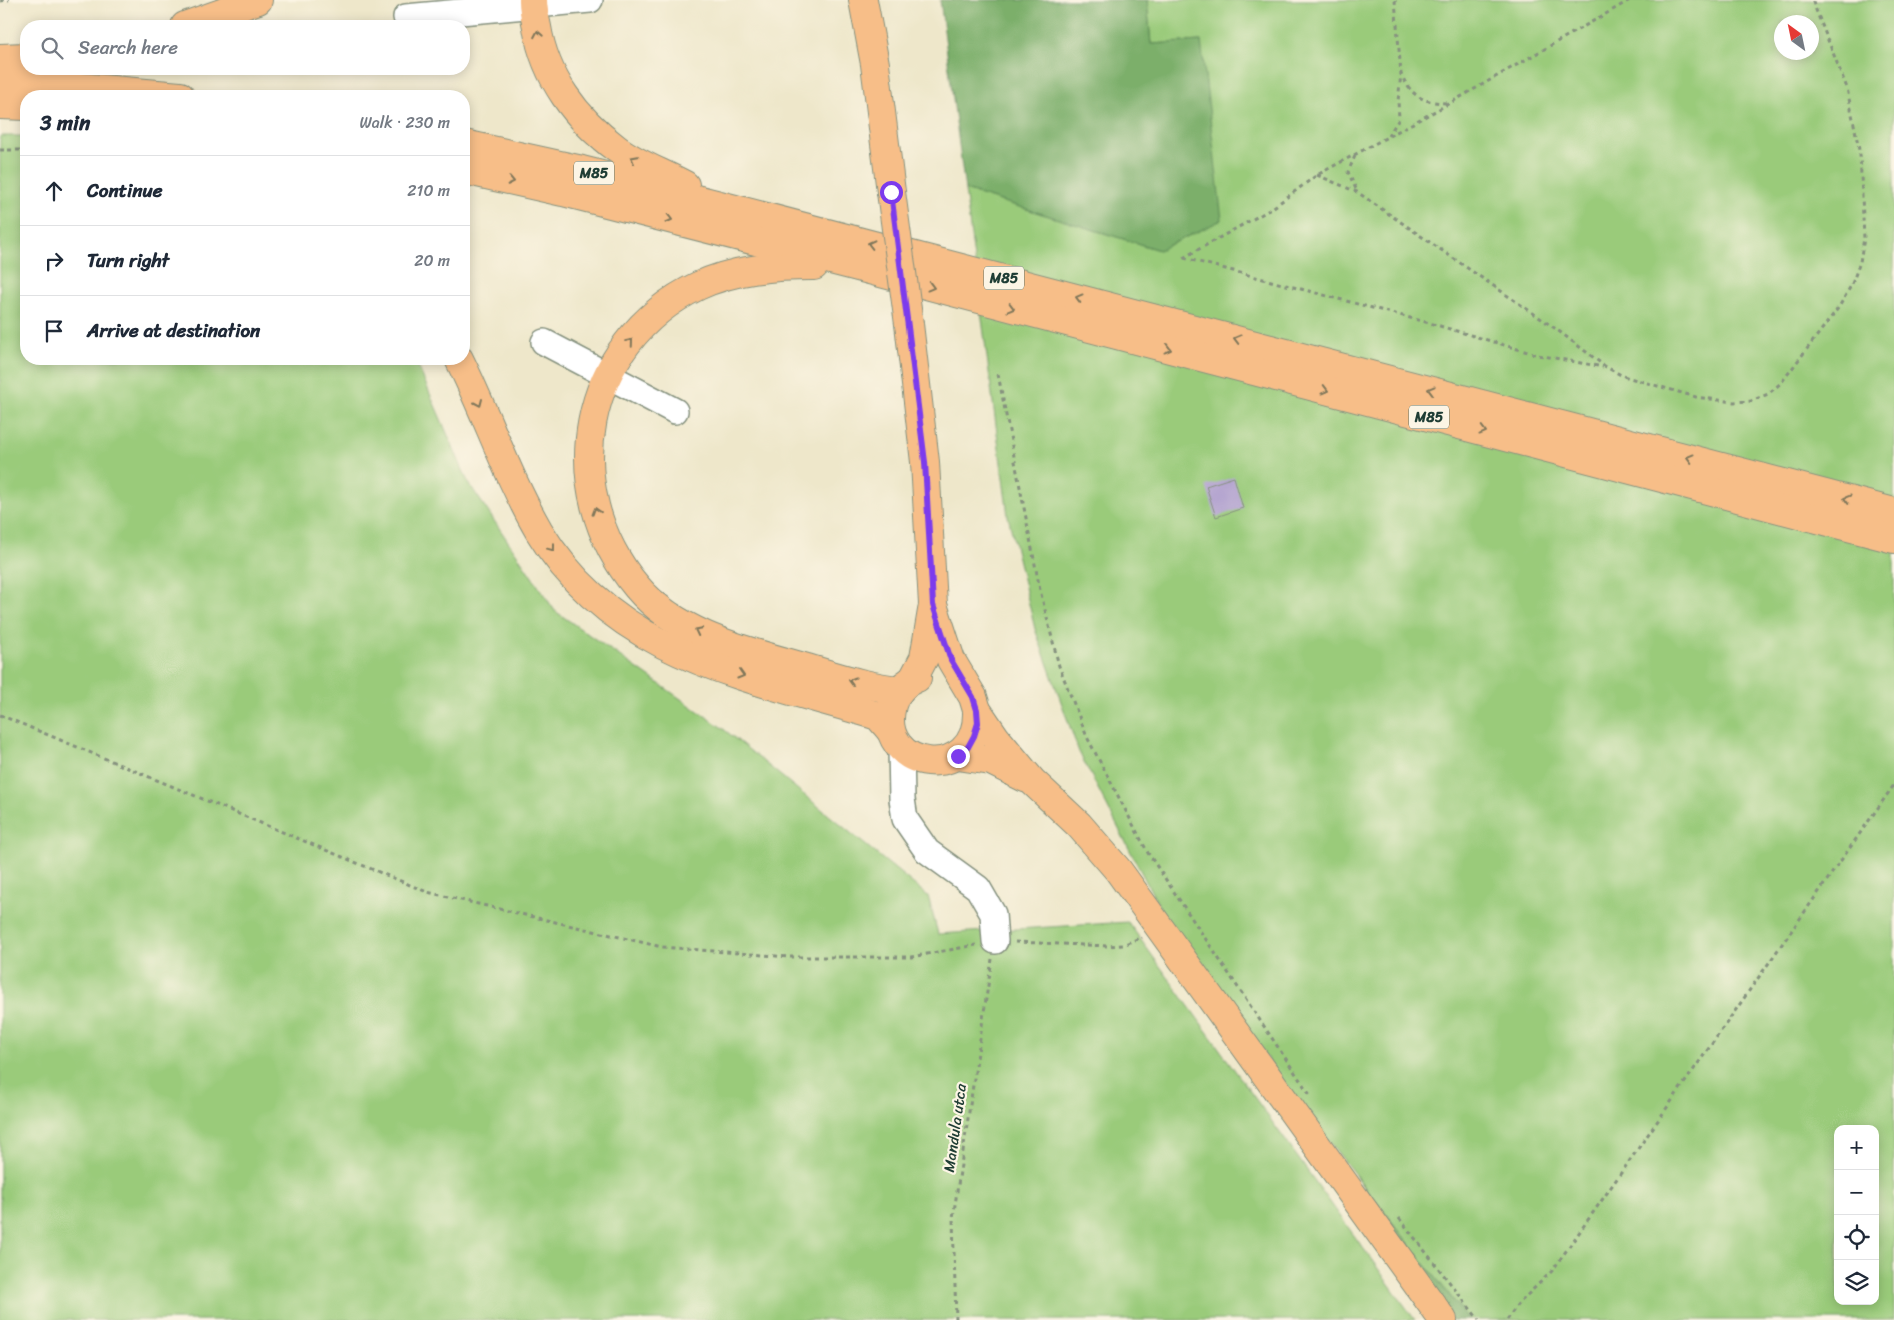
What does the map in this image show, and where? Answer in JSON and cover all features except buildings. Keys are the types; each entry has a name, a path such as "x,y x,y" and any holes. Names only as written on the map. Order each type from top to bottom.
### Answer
{"main road":[{"path":"202,20 258,0"},
{"path":"864,0 875,64 925,462 933,605 924,658 892,702 889,715 905,746"},
{"path":"533,2 540,45 553,78 571,106 594,131 618,150 724,206"},
{"path":"0,58 20,56"},
{"path":"0,80 112,90"},
{"path":"0,105 20,106"},
{"name":"M85","path":"470,145 582,170 724,206 1894,512"},
{"name":"M85","path":"470,171 850,265 1894,539"},
{"path":"462,365 540,531 571,573 613,615 660,644 711,666 878,716 905,746 941,762 958,756 968,747 978,723 971,698 953,678 940,674 926,675 906,685 868,686 740,649 701,633 669,615 638,588 611,552 594,510 588,468 590,430 607,377 626,345 647,322 698,286 736,273 774,266 850,265"},
{"path":"933,605 951,660 971,698 996,738 1032,781 1078,825 1118,870 1443,1320"},
{"path":"958,756 991,761 1032,781"}],"lane":[{"path":"406,17 533,2 590,0"},
{"path":"544,342 607,377 675,411"},
{"path":"905,746 917,768 902,799 905,819 927,851 978,888 988,902 993,914 995,941"}],"path":[{"path":"0,1 9,0"},
{"path":"1386,139 1399,119 1398,101 1401,74 1395,0"},
{"path":"1606,367 1538,355 1433,324 1183,258 1271,209 1317,175 1386,139 1630,0"},
{"path":"1317,175 1357,192 1556,329 1606,367 1623,376 1696,398 1734,402 1750,401 1768,394 1781,382 1838,307 1852,284 1860,262 1864,238 1860,155 1847,88 1812,0"},
{"path":"1401,74 1413,94 1432,102 1450,103"},
{"path":"0,150 20,150"},
{"path":"1355,156 1348,172 1357,192"},
{"path":"998,374 1040,590 1059,666 1087,737 1148,853 1314,1101"},
{"path":"0,715 428,892 662,947 789,957 911,957 995,941 1123,945 1142,937 1158,927"},
{"path":"1507,1320 1517,1305 1552,1271 1894,785"},
{"name":"Mandula utca","path":"956,1320 953,1218 995,941"},
{"path":"1395,1213 1478,1320"}],"green space":[{"path":"940,0 1147,0 1151,44 1201,41 1222,220 1159,250 965,190"},
{"path":"1147,0 1894,0 1894,1320 1469,1320 1302,1107 1166,920 1079,752 1035,629 1008,516 965,190 1159,250 1201,41 1151,44"},
{"path":"0,136 20,136 20,365 418,365 468,482 555,611 721,727 928,896 938,934 1128,922 1415,1320 0,1320"},
{"path":"1355,1175 1469,1320 1452,1320"}],"route":[{"path":"891,192 925,462 933,605 951,660 973,697 977,710 978,723 974,736 968,747 958,756"}]}
